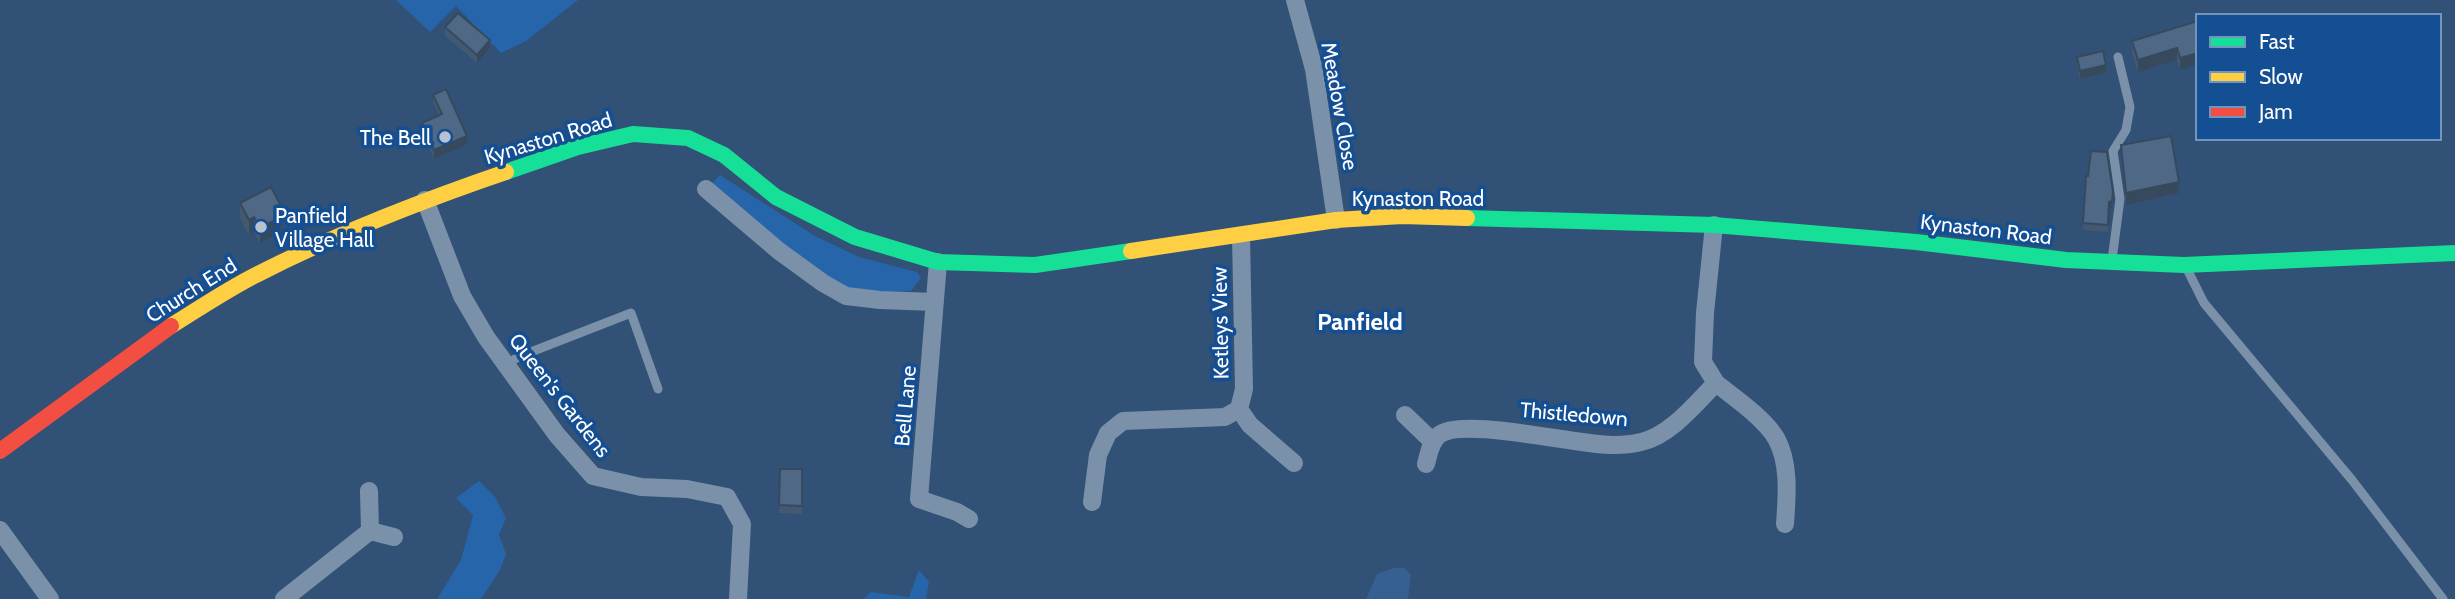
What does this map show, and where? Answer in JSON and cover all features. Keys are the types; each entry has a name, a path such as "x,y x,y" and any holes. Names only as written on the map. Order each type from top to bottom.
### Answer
{"street":[{"name":"Meadow Close","path":"1295,0 1314,68 1336,220"},
{"name":"Kynaston Road","path":"425,200 578,148 633,134 688,138 724,155 776,197 855,237 938,262 1035,265 1336,220 1402,216 1714,225 1916,242 2066,260 2184,265 2455,253"},
{"path":"706,190 779,251 846,296 935,302"},
{"name":"Queen's Gardens","path":"425,200 462,296 506,365 557,435 593,476 641,487 687,489 727,497 741,524 738,599"},
{"name":"Church End","path":"0,452 158,334 221,295 255,275 333,237 425,200"},
{"path":"1714,225 1703,362 1716,383 1749,409 1776,437 1785,461 1785,524"},
{"name":"Ketleys View","path":"1241,236 1244,389 1239,410 1250,425 1294,463"},
{"name":"Bell Lane","path":"938,262 919,499 969,519"},
{"name":"Thistledown","path":"1433,442 1446,431 1473,429 1613,445 1644,442 1667,430 1716,383"},
{"name":"Ketleys View","path":"1093,502 1098,456 1108,433 1124,421 1225,417 1239,410"},
{"path":"1405,415 1433,442 1426,464"},
{"path":"369,491 370,531"},
{"path":"0,530 50,599"},
{"path":"370,531 394,537"},
{"path":"284,599 370,531"}],"lane":[{"path":"2112,262 2120,199 2113,151 2126,130 2130,107 2118,57"},
{"path":"2184,265 2204,303 2352,480 2443,599"},
{"path":"506,365 518,357 631,313 658,390"}],"shaded area":[{"path":"396,0 578,0 526,41 501,53 456,6 430,32"},
{"path":"720,175 815,236 859,257 917,272 921,278 911,291 848,293 708,188"},
{"path":"479,481 495,497 506,518 499,535 506,554 500,570 481,599 437,599 461,560 473,515 456,498"},
{"path":"1394,568 1405,568 1411,575 1408,599 1366,599 1377,574"},
{"path":"919,570 929,582 926,599 864,599 871,592 909,597"}],"building":[{"path":"458,13 490,40 477,55 445,27"},
{"path":"2196,22 2196,54 2180,58 2177,48 2138,60 2132,41"},
{"path":"2103,51 2106,65 2080,71 2077,57"},
{"path":"446,89 467,136 434,150 422,123 442,114 433,95"},
{"path":"2171,136 2179,182 2126,193 2121,145"},
{"path":"2091,151 2107,152 2113,192 2112,201 2109,202 2108,225 2083,223 2086,176"},
{"path":"271,187 280,204 275,207 281,217 260,228 254,217 249,220 240,203"},
{"path":"780,469 802,469 802,506 779,505"}],"traffic: fast":[{"path":"506,172 578,147 633,134 688,138 724,155 776,197 855,237 938,262 1035,265 1131,251"},
{"path":"1467,218 1714,225 1916,242 2066,260 2184,265 2455,253"}],"traffic: slow":[{"path":"171,326 247,280 288,259 411,206 506,172"},
{"path":"1131,251 1336,220 1402,216 1467,218"}],"traffic: jam":[{"path":"0,451 171,326"}],"place":[{"name":"The Bell","path":"445,137"},
{"name":"Panfield Village Hall","path":"261,227"}],"district":[{"name":"Panfield","path":"1360,321"}]}
